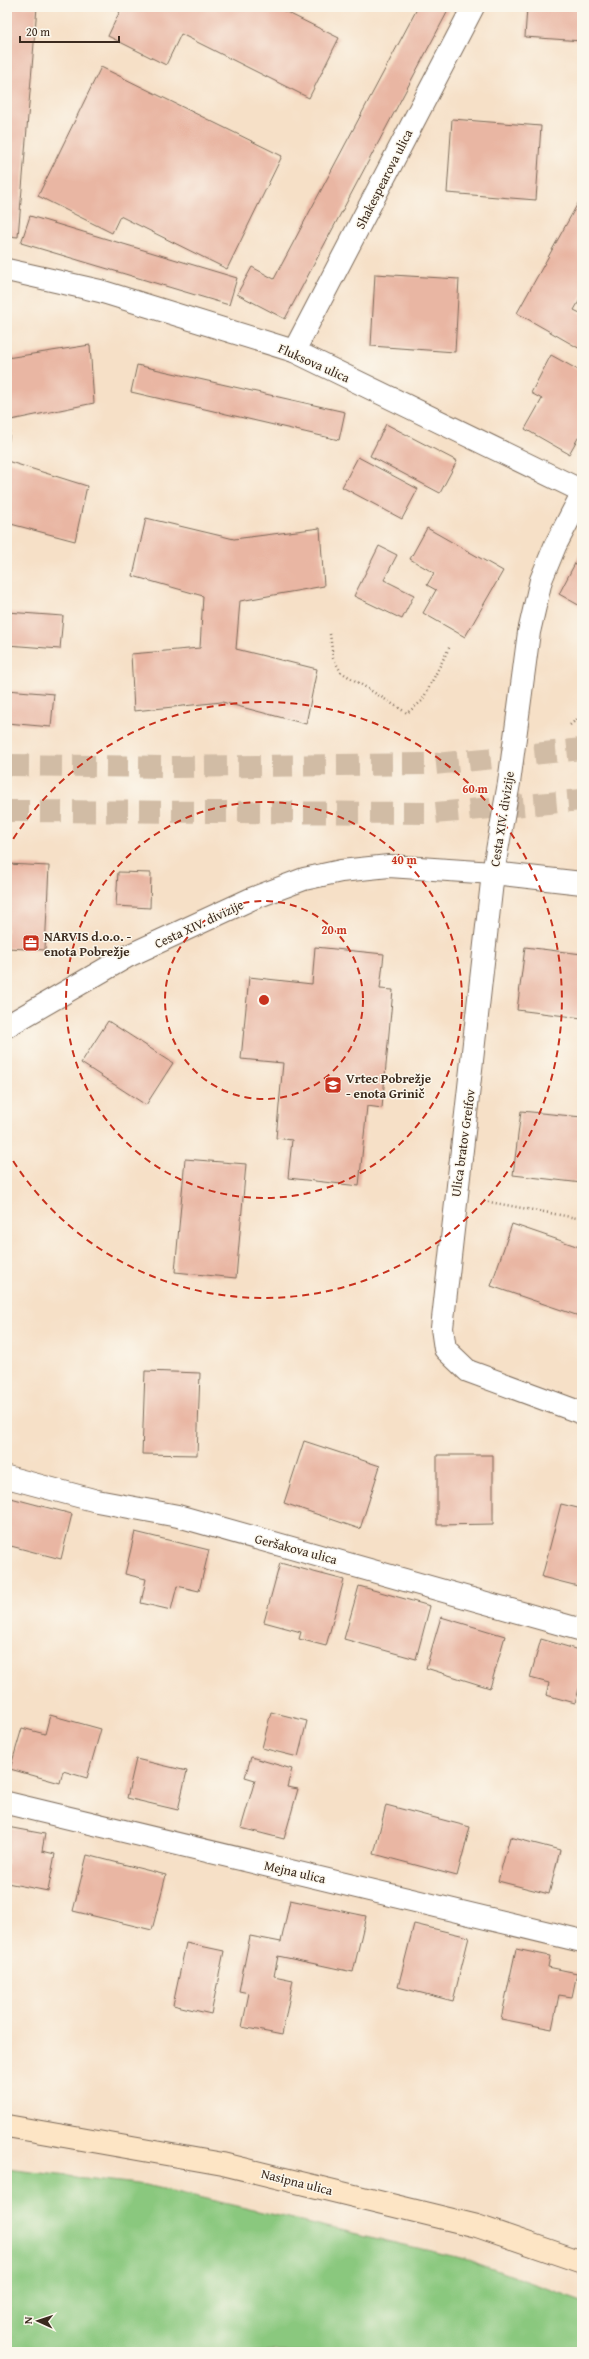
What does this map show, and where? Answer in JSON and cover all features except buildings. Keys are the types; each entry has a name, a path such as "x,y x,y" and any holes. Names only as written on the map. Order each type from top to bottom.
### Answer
{"street":[{"name":"Shakespearova ulica","path":"294,351 473,7"},
{"name":"Fluksova ulica","path":"7,270 100,291 294,351 582,491"},
{"name":"Cesta XIV. divizije","path":"7,1026 128,956 251,899 304,879 341,871 389,866 493,873 509,783 533,606 541,580 555,546 582,494"},
{"path":"493,873 582,883"},
{"name":"Ulica bratov Greifov","path":"493,873 471,1082 456,1196 442,1328 445,1349 468,1371 582,1413"},
{"name":"Geršakova ulica","path":"7,1477 97,1502 178,1516 582,1630"},
{"name":"Mejna ulica","path":"7,1803 582,1941"},
{"name":"Nasipna ulica","path":"7,2126 223,2164 476,2226 582,2262"}],"path":[{"path":"330,634 333,658 342,672 407,713 422,701 450,646"},
{"path":"570,725 582,715"},
{"path":"456,1196 582,1219"}],"green space":[{"path":"7,2169 146,2185 465,2259 582,2301 582,2352 7,2352"}],"tunnel":[{"path":"7,765 170,767 435,764 582,749"},
{"path":"7,811 435,813 582,800"}],"place":[{"name":"NARVIS d.o.o. - enota Pobrežje","path":"31,943"},
{"name":"Vrtec Pobrežje - enota Grinič","path":"333,1085"}]}
